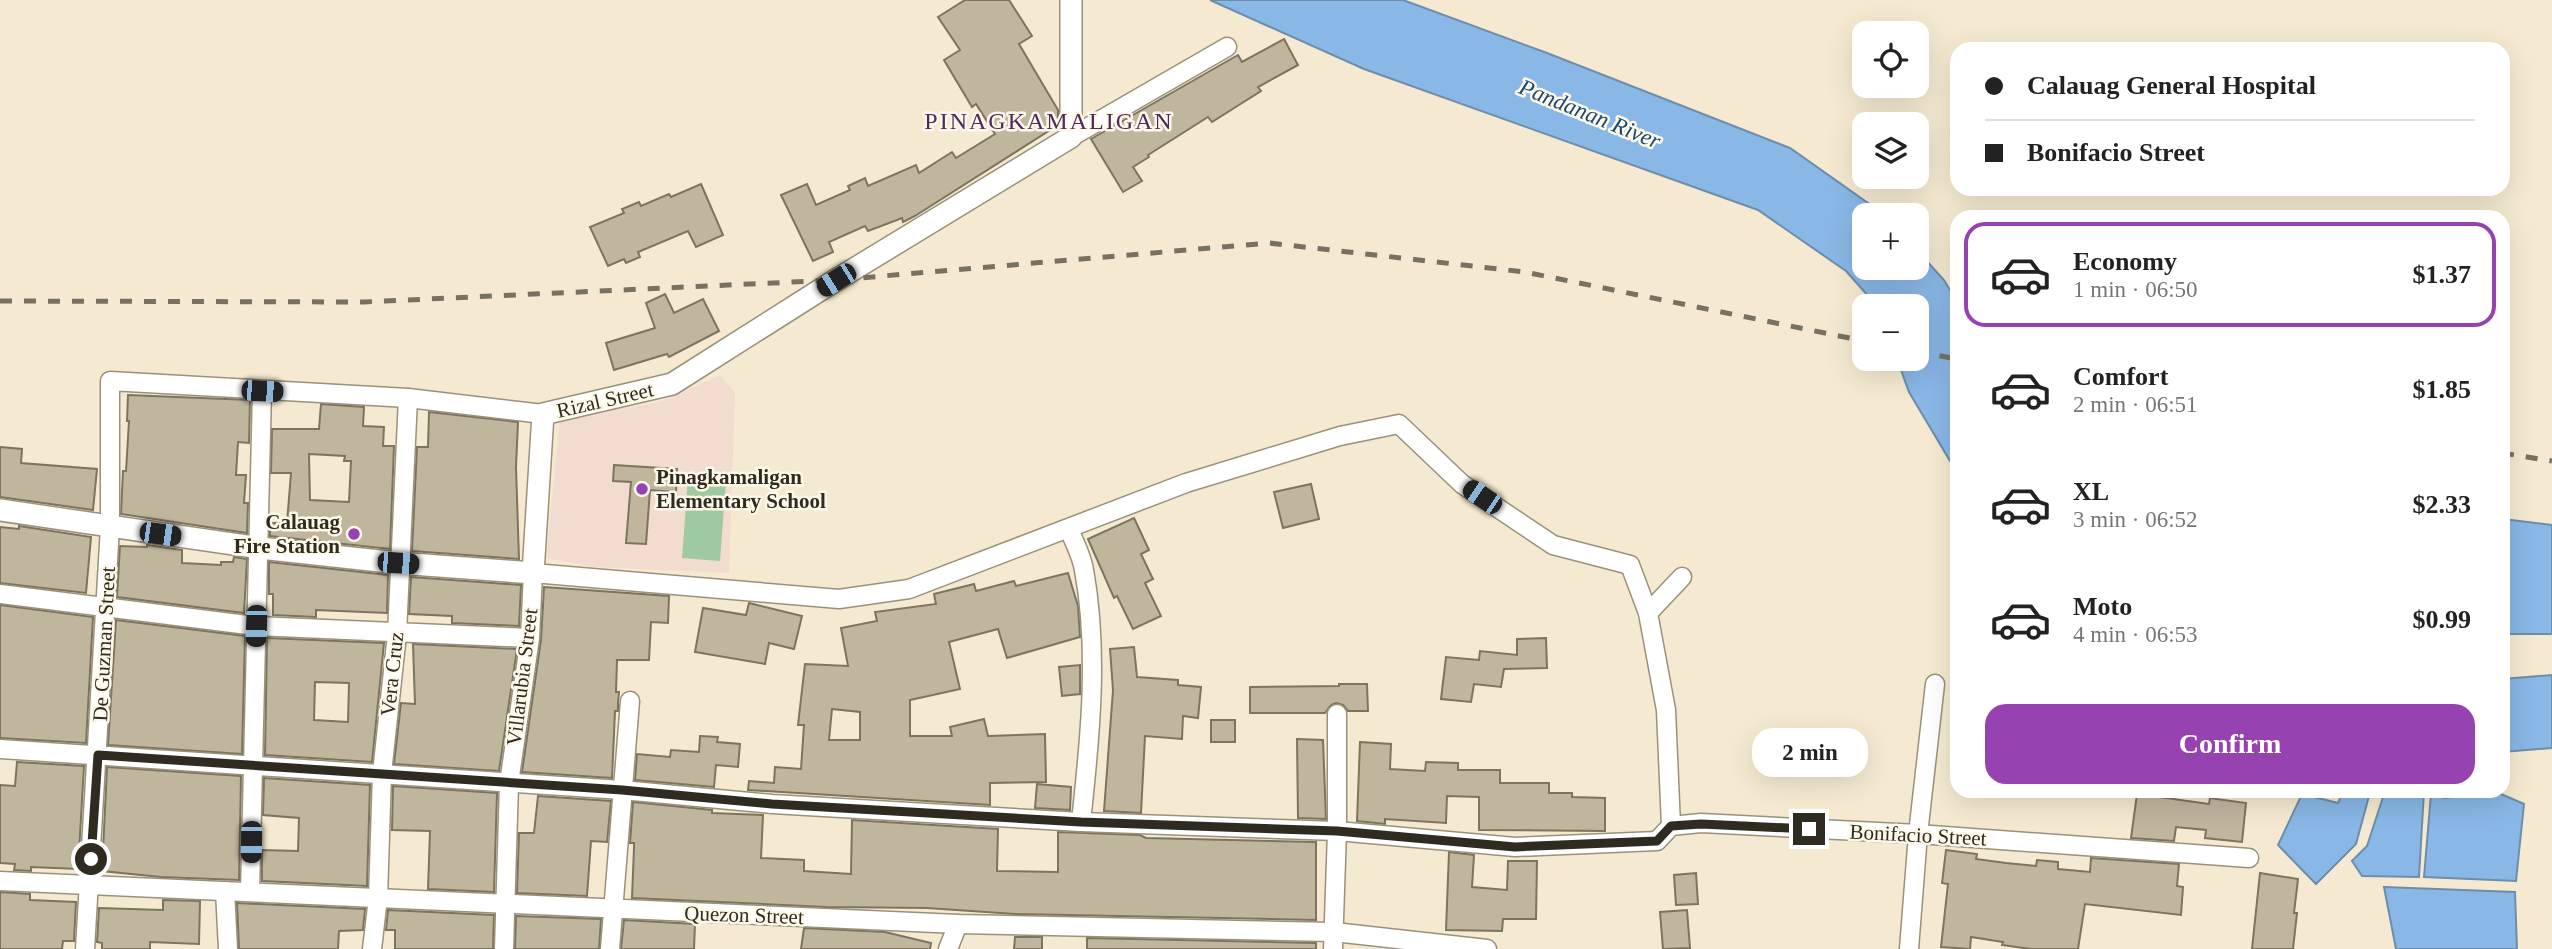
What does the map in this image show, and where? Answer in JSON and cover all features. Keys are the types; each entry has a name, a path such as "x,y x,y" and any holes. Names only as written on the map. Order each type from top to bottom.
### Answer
{"street":[{"path":"1071,0 1071,137 1227,47"},
{"name":"Rizal Street","path":"533,573 543,414 672,384 836,280 1071,137"},
{"name":"De Guzman Street","path":"85,949 110,527 110,381 262,391"},
{"path":"250,892 262,391 408,398 543,414"},
{"name":"Vera Cruz","path":"373,949 378,898 382,773 397,634 398,563 408,398"},
{"path":"0,510 260,548 398,563 839,599 909,589 1186,483 1340,436 1399,424 1462,484 1553,545 1630,565 1648,613 1666,710 1671,826"},
{"path":"1069,529 1084,567 1090,625 1090,737 1081,822"},
{"name":"Villarubia Street","path":"504,949 509,783 530,638 533,573"},
{"path":"1648,613 1682,577"},
{"path":"0,594 256,626 530,638"},
{"path":"1909,949 1934,684"},
{"path":"610,949 630,702"},
{"path":"1334,941 1338,714"},
{"name":"Bonifacio Street","path":"0,749 622,790 772,804 1081,822 1337,831 1515,847 1657,841 1671,826 1701,824 1918,834 2249,858"},
{"name":"Quezon Street","path":"0,881 1488,949"},
{"path":"225,891 228,949"},
{"path":"948,949 958,924"}],"shaded area":[{"name":"Pinagkamaligan Elementary School","path":"720,375 735,393 729,573 594,567 546,558 560,419 660,402"}],"green space":[{"path":"688,478 726,481 720,561 682,558"}],"water":[{"name":"Pandanan River","path":"1210,0 1403,0 1790,148 1868,203 1852,203 1852,278 1758,210 1364,69"},
{"path":"1929,263 1950,290 1950,461 1909,392 1901,371 1929,371 1929,294 1866,294 1854,280 1929,280"},
{"path":"2510,520 2552,525 2552,634 2510,634"},
{"path":"2552,675 2552,748 2510,751 2510,678"},
{"path":"2300,798 2318,798 2338,803 2340,798 2368,798 2356,844 2316,884 2278,845"},
{"path":"2383,798 2424,798 2419,877 2362,876 2352,861 2367,846"},
{"path":"2431,798 2510,798 2524,804 2516,881 2424,877"},
{"path":"2384,887 2515,892 2517,949 2396,949"}],"building":[{"path":"965,0 1009,0 1032,36 1019,44 1058,110 1058,125 915,216 868,231 865,226 829,242 833,252 813,261 781,195 807,184 816,205 850,190 848,186 865,178 868,186 916,165 919,173 952,152 956,158 995,134 976,104 972,107 944,60 960,50 938,17"},
{"path":"1284,39 1298,65 1258,87 1261,91 1212,122 1208,117 1148,155 1149,157 1133,167 1142,181 1123,192 1091,139 1238,55 1242,62"},
{"path":"701,184 723,235 696,247 688,231 638,252 640,257 626,263 624,259 608,266 590,227 624,213 622,209 639,202 641,206"},
{"path":"665,294 674,313 703,299 719,331 669,357 667,354 614,370 606,343 655,328 646,303"},
{"path":"128,395 250,400 249,443 238,442 236,475 246,475 244,503 248,503 247,533 121,514 129,421"},
{"path":"321,404 364,407 363,426 384,427 383,446 394,446 390,549 270,536 270,523 287,523 291,473 271,473 272,429 319,429","holes":["309,454 345,456 344,461 351,461 349,502 310,500"]},
{"path":"429,412 518,422 516,467 519,559 412,551 417,447 428,447"},
{"path":"0,447 22,449 21,463 97,469 93,510 0,497"},
{"path":"614,465 677,469 676,492 650,490 646,544 626,543 631,482 613,481"},
{"path":"1311,484 1319,519 1283,528 1274,492"},
{"path":"1134,518 1149,550 1141,554 1153,579 1145,583 1161,616 1133,629 1117,596 1114,598 1088,539"},
{"path":"19,526 91,537 86,593 0,583 0,527 19,529"},
{"path":"147,545 182,550 182,563 221,565 221,562 233,562 234,557 247,559 244,613 117,597 120,546"},
{"path":"269,562 388,575 387,613 316,610 316,617 273,615 273,594 269,594"},
{"path":"1068,573 1078,606 1080,637 1007,658 998,629 949,642 960,689 910,700 910,736 952,736 950,727 984,719 988,736 1045,734 1046,782 990,783 990,805 748,790 749,781 774,783 775,767 801,769 804,725 798,725 805,664 848,666 841,628 877,621 875,612 936,604 934,594 974,584 976,591 1014,581 1016,586","holes":["832,709 860,712 860,740 829,740"]},
{"path":"411,577 521,585 519,626 452,623 452,616 409,614"},
{"path":"544,587 669,596 668,623 651,622 649,660 617,660 616,692 619,692 618,711 615,711 612,778 522,772 541,640"},
{"path":"749,603 802,616 794,649 769,643 765,664 695,652 703,608 746,615"},
{"path":"0,605 93,617 86,743 0,738"},
{"path":"116,620 245,636 242,754 108,745"},
{"path":"267,638 384,643 372,762 265,755","holes":["315,682 349,683 348,722 314,720"]},
{"path":"1546,638 1547,668 1504,669 1501,687 1474,684 1471,702 1441,699 1446,657 1479,660 1480,651 1517,655 1517,639"},
{"path":"413,644 517,649 499,771 394,764 401,703 415,704"},
{"path":"1134,647 1137,677 1178,680 1178,685 1201,687 1198,718 1183,716 1182,739 1145,736 1141,813 1104,811 1113,690 1110,649"},
{"path":"1080,665 1080,694 1062,696 1059,667"},
{"path":"1367,684 1368,711 1348,711 1343,705 1336,703 1325,713 1250,713 1250,687"},
{"path":"1211,720 1235,720 1235,742 1211,742"},
{"path":"700,736 718,737 717,742 740,744 738,767 716,765 714,787 635,780 637,754 670,757 671,750 699,752"},
{"path":"1297,739 1323,740 1326,819 1298,818"},
{"path":"1360,742 1391,744 1390,769 1425,771 1426,762 1458,763 1458,770 1500,770 1500,783 1549,783 1549,793 1605,798 1605,831 1479,830 1479,797 1447,796 1446,823 1385,819 1385,824 1357,821"},
{"path":"17,762 84,766 78,869 31,867 31,871 14,870 15,864 0,863 0,785 15,786"},
{"path":"107,767 241,776 239,880 161,877 102,871"},
{"path":"264,778 370,785 367,886 262,881 262,850 298,851 299,818 263,815"},
{"path":"1037,784 1071,787 1070,810 1035,808"},
{"path":"393,786 497,793 494,892 428,889 430,831 392,830"},
{"path":"538,796 611,801 607,842 591,841 587,896 517,893 519,833 534,833"},
{"path":"2136,798 2166,798 2209,804 2210,798 2246,803 2242,842 2205,838 2206,830 2176,827 2174,841 2131,838"},
{"path":"633,802 712,810 712,813 763,815 761,858 804,860 804,871 851,874 852,820 998,829 997,871 1058,872 1058,832 1140,835 1146,838 1316,842 1316,920 1015,914 927,908 826,907 632,898 634,843 630,843"},
{"path":"1946,850 1977,854 1976,859 2006,863 2036,866 2037,860 2058,862 2058,869 2090,872 2091,858 2179,864 2177,886 2183,887 2181,915 2085,904 2078,949 2031,949 1971,937 1970,949 1941,947 1948,884 1942,883"},
{"path":"1449,852 1474,855 1472,887 1507,890 1508,861 1537,861 1536,919 1503,919 1502,931 1446,930"},
{"path":"1696,873 1698,904 1676,905 1674,875"},
{"path":"2260,873 2298,879 2293,949 2252,949"},
{"path":"0,892 30,894 30,900 76,902 74,941 63,941 62,949 0,949"},
{"path":"163,900 200,901 199,944 150,942 150,949 102,949 102,943 97,942 99,908 163,910"},
{"path":"237,903 365,909 363,930 339,931 338,949 239,949"},
{"path":"388,910 494,915 493,949 395,949 395,930 386,930"},
{"path":"1687,910 1690,948 1663,949 1660,912"},
{"path":"516,916 601,919 599,949 515,949"},
{"path":"624,920 695,924 694,949 621,949"},
{"path":"804,928 885,932 931,943 930,949 801,949"},
{"path":"1015,937 1042,937 1042,949 1014,949"},
{"path":"1087,938 1316,943 1316,949 1087,949"}],"railway":[{"path":"0,301 364,302 836,280 1269,243 1525,272 1852,339"},
{"path":"1929,354 1950,358"},
{"path":"2510,454 2552,461"}],"place":[{"name":"Pinagkamaligan Elementary School","path":"642,489"},
{"name":"Calauag Fire Station","path":"354,534"}],"district":[{"name":"PINAGKAMALIGAN","path":"1049,121"}],"route":[{"path":"91,859 98,755 622,790 772,804 1081,822 1337,831 1515,847 1657,841 1671,826 1701,824 1809,829"}]}
